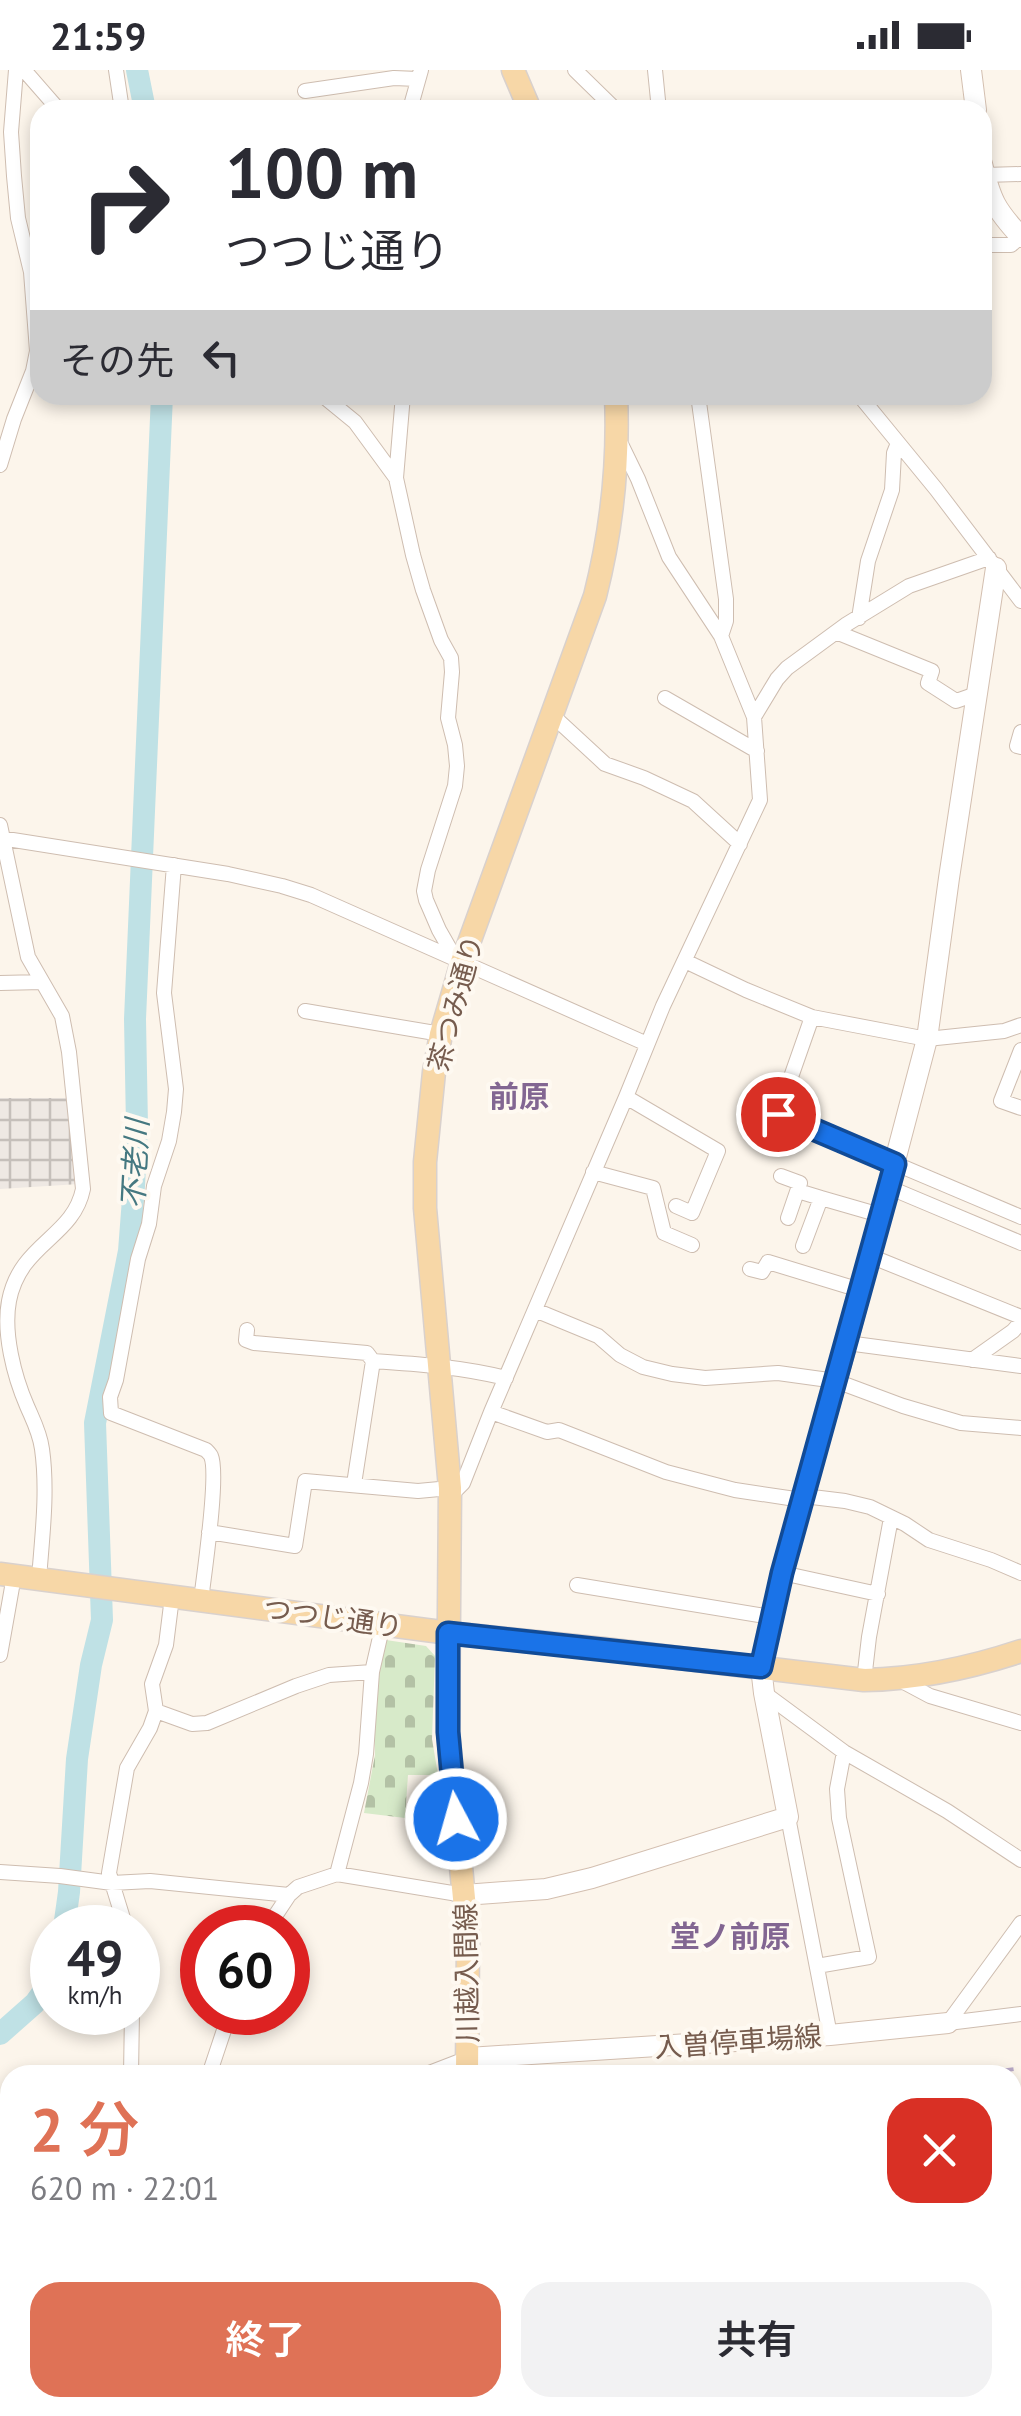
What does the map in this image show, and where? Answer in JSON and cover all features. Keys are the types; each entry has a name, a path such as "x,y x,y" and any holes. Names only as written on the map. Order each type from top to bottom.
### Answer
{"main road":[{"path":"514,70 526,100"},
{"name":"茶つみ通り","path":"448,1633 451,1492 425,1208 424,1162 434,1072 459,960 595,596 616,478 616,405"},
{"name":"つつじ通り","path":"7,1575 448,1633 864,1680 899,1679 992,1661 1021,1651"},
{"name":"川越入間線","path":"448,1633 451,1781 470,1978 468,2065"}],"street":[{"path":"16,70 7,89 18,218 30,272"},
{"path":"24,70 50,100"},
{"path":"116,70 120,100"},
{"path":"574,70 606,100"},
{"path":"654,70 658,100"},
{"path":"971,70 975,100"},
{"path":"305,91 419,75 414,100"},
{"path":"992,170 1021,174"},
{"path":"992,200 1021,237 1011,246 992,245"},
{"path":"0,465 30,377"},
{"path":"334,405 355,422 396,478"},
{"path":"402,405 396,478 413,555 451,658 452,672 448,718 455,745 455,786 424,891 432,916 459,960"},
{"path":"699,405 726,599 721,636"},
{"path":"867,405 1021,600"},
{"path":"209,1532 295,1546 305,1481 451,1492 464,1483 647,1044 760,800 754,717 721,636 669,557 618,437"},
{"path":"860,618 868,562 892,490 898,443"},
{"path":"754,717 787,668 836,632 909,586 993,563"},
{"path":"830,2035 761,1667 782,1573 927,1039 993,563"},
{"path":"836,632 932,671 928,683 956,701 976,694"},
{"path":"664,698 757,751"},
{"path":"553,716 605,764 694,802 740,844"},
{"path":"1021,732 1017,746 1021,747"},
{"path":"40,1580 42,1448 16,1370 4,1315 5,1295 24,1262 74,1216 83,1189 70,1052 62,1016 28,957 2,834 268,883 310,895 647,1044"},
{"path":"166,864 164,993 176,1089 174,1112 170,1141 154,1186 149,1224 138,1258 110,1412 197,1446 212,1457 201,1600"},
{"path":"685,960 812,1017 927,1039 1021,1026"},
{"path":"0,982 42,982"},
{"path":"305,1011 442,1034"},
{"path":"812,1017 778,1114 1021,1217"},
{"path":"1021,1050 1001,1101 1021,1108"},
{"path":"626,1097 718,1151 692,1214 676,1206"},
{"path":"593,1172 653,1188 664,1233 692,1245"},
{"path":"781,1176 800,1183 788,1218"},
{"path":"888,1187 1021,1243"},
{"path":"798,1191 880,1216"},
{"path":"803,1246 821,1198"},
{"path":"870,1256 1021,1319 1014,1331 972,1360"},
{"path":"750,1269 762,1272 768,1262 860,1290"},
{"path":"535,1310 598,1336 620,1356 643,1367 705,1378 778,1373 836,1381 961,1423 1021,1428"},
{"path":"247,1330 246,1340 254,1343 368,1353 373,1361 354,1484"},
{"path":"846,1342 1021,1366"},
{"path":"373,1361 439,1365 506,1378"},
{"path":"491,1412 546,1432 559,1430 666,1472 735,1490 870,1507 929,1540 1021,1573"},
{"path":"864,1680 890,1518"},
{"path":"782,1573 878,1594"},
{"path":"0,1655 7,1575"},
{"path":"577,1585 772,1617"},
{"path":"119,1905 109,1873 127,1768 156,1710 152,1684 166,1645 172,1597"},
{"path":"337,1874 361,1782 372,1672 383,1624"},
{"path":"156,1710 192,1724 208,1723 329,1675 372,1672"},
{"path":"899,1679 930,1696 1021,1723"},
{"path":"764,1693 844,1752 947,1811 1021,1860"},
{"path":"816,1966 869,1957 839,1818 838,1789 844,1752"},
{"path":"282,1905 298,1887 337,1874 464,1895 546,1889 788,1817"},
{"path":"0,1872 289,1895"},
{"path":"948,2023 1021,1923"},
{"path":"948,2023 1021,2014"},
{"name":"入曽停車場線","path":"480,2065 948,2023"},
{"path":"131,2065 132,2035"},
{"path":"212,2065 222,2035"}],"shaded area":[{"path":"0,1098 69,1098 79,1184 0,1189"}],"green space":[{"path":"386,1640 426,1646 435,1656 432,1739 438,1775 408,1775 405,1818 364,1813 375,1755 374,1718"}],"waterway":[{"name":"不老川","path":"137,70 143,100"},
{"name":"不老川","path":"67,1905 77,1759 102,1620 95,1423 129,1251 134,1186 135,1019 162,405"},
{"name":"不老川","path":"0,2034 30,2007"}],"district":[{"name":"前原","path":"519,1095"},
{"name":"堂ノ前原","path":"730,1935"}],"route":[{"path":"456,1819 448,1732 448,1633 761,1667 782,1573 895,1164 778,1114"}]}
